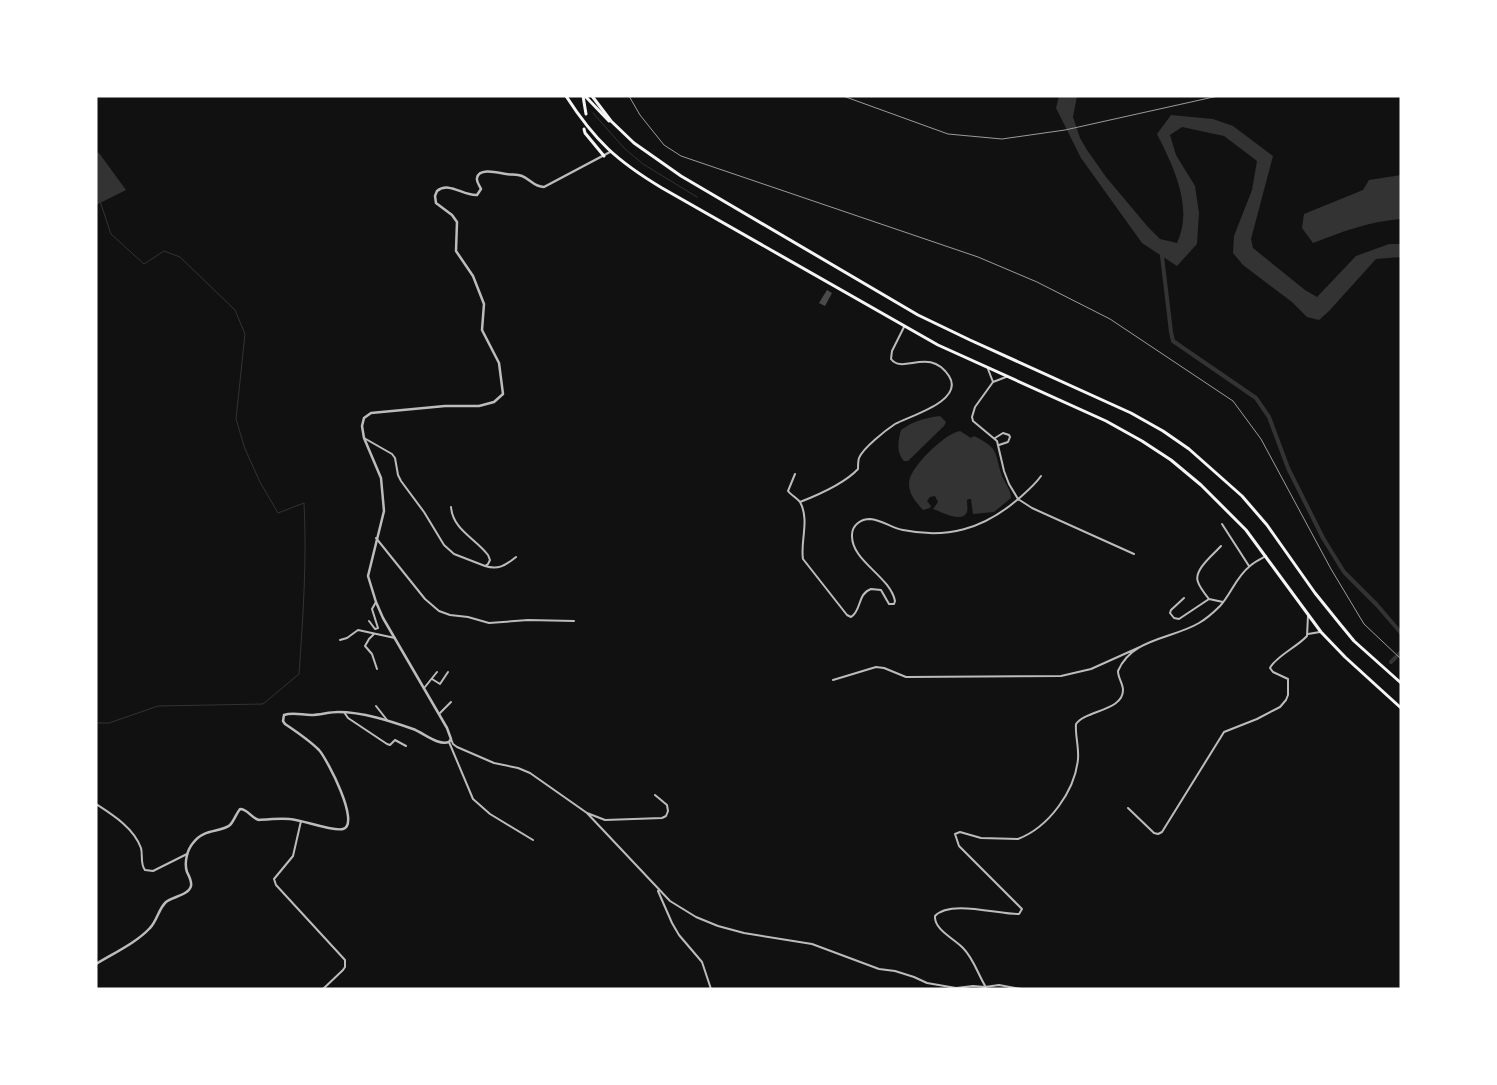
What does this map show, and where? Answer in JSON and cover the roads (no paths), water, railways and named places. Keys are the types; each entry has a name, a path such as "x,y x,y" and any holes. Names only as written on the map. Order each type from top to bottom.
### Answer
{"main road":[{"path":"566,96 589,130 610,152 630,168 662,188 938,345 1113,425 1171,460 1220,503 1246,530 1321,632 1350,663 1401,708"},
{"path":"584,96 586,114"},
{"path":"584,96 634,143 681,176 918,314 970,340 1124,409 1174,438 1202,459 1242,496 1267,525 1315,593 1354,641 1401,683"},
{"path":"592,96 603,112 619,129"},
{"path":"584,129 604,156"}],"street":[{"path":"610,152 544,187 538,186 525,177 518,175 489,172 480,174 477,177 481,190 477,195 470,195 444,187 437,191 435,196 436,202 452,215 457,222 456,251 473,276 484,304 485,311 482,330 499,363 503,394 494,402 479,406 445,406 371,413 364,418 362,426 364,438 378,468 383,487 384,511 368,576 376,602 440,714 453,744 494,763 518,768 530,774 586,813 657,888 670,901 682,909 718,926 744,933 812,944 880,969 895,971 927,983 956,988 973,986 986,988 999,985 1021,989"},
{"path":"800,502 851,476 858,470 859,458 862,452 884,432 896,424 934,406 949,392 950,378 933,362 920,361 904,365 898,364 891,359 892,351 904,326"},
{"path":"988,369 993,382"},
{"path":"1007,377 993,382 975,407 972,417 975,424 995,438 1006,477 1018,499 1032,508 1134,554"},
{"path":"995,438 1004,433 1009,434 1008,442 998,445"},
{"path":"364,438 392,454 395,458 401,482 424,512 448,549 465,559 496,569 516,557"},
{"path":"795,474 788,491 800,502 805,524 803,559 847,615 851,617 855,614 862,595 871,589 881,590 889,604 894,604 895,601 890,590 865,561 853,541 853,528 857,523 871,520 910,531 960,531 996,516 1029,491 1041,476"},
{"path":"451,506 452,517 457,524 488,555 490,560 485,566"},
{"path":"1222,524 1250,566"},
{"path":"376,538 426,599 439,611 489,623 528,620 574,620"},
{"path":"1221,546 1200,569 1198,582 1209,599 1223,602"},
{"path":"833,680 876,667 884,668 906,677 1061,676 1075,674 1193,626 1219,608 1242,574 1250,566 1266,556"},
{"path":"1184,598 1171,610 1170,613 1174,618 1179,619 1209,599"},
{"path":"369,621 375,629 378,628 372,608 376,602"},
{"path":"1308,616 1308,634"},
{"path":"340,640 347,638 358,630 395,638"},
{"path":"1128,808 1154,833 1162,832 1224,732 1266,715 1280,707 1286,700 1288,695 1288,679 1273,672 1270,668 1274,661 1294,649 1308,634 1321,632"},
{"path":"374,634 364,646 372,654 377,669"},
{"path":"986,988 974,963 964,948 939,927 935,916 941,912 964,909 1019,914 1022,909 959,846 955,834 960,832 980,838 1018,839 1051,815 1065,798 1075,774 1078,757 1076,724 1082,718 1120,700 1123,692 1118,671 1124,662 1142,646"},
{"path":"424,688 437,672"},
{"path":"432,679 440,684 448,672"},
{"path":"440,714 452,702"},
{"path":"376,706 388,721"},
{"path":"96,964 144,934 157,920 162,906 166,902 189,890 191,885 186,869 187,854 194,842 205,833 229,826 240,809 246,810 254,819 259,820 280,818 340,829 347,827 349,820 348,811 329,764 320,751 282,721 284,715 291,713 312,715 344,712 388,721 422,732 440,743 449,742 451,739"},
{"path":"344,712 348,718 387,744 390,745 396,740 406,746"},
{"path":"449,742 473,799 490,814 533,840"},
{"path":"586,813 605,820 662,818 666,816 667,805 655,795"},
{"path":"96,804 124,824 135,837 140,847 142,866 145,870 154,871 187,854"},
{"path":"301,821 293,856 274,879 276,885 345,960 343,970 323,989"},
{"path":"657,888 679,935 702,962 711,989"}],"waterway":[{"path":"593,113 624,148 643,164 697,197"},
{"path":"96,723 109,723 158,706 263,704 299,674 305,567 304,503 278,513 260,482 245,449 236,419 245,334 235,310 180,257 164,251 144,264 111,234 100,201"},
{"path":"1162,256 1173,341 1256,398 1269,417 1288,468 1323,538 1344,572 1377,605 1401,633"},
{"path":"1398,655 1401,652"},
{"path":"1391,662 1396,657"}],"railway":[{"path":"629,96 640,115 664,145 681,156 978,257 1037,282 1110,319 1233,401 1261,439 1331,569 1364,624 1401,659"},
{"path":"843,96 948,134 1002,139 1065,130 1218,96"}]}
